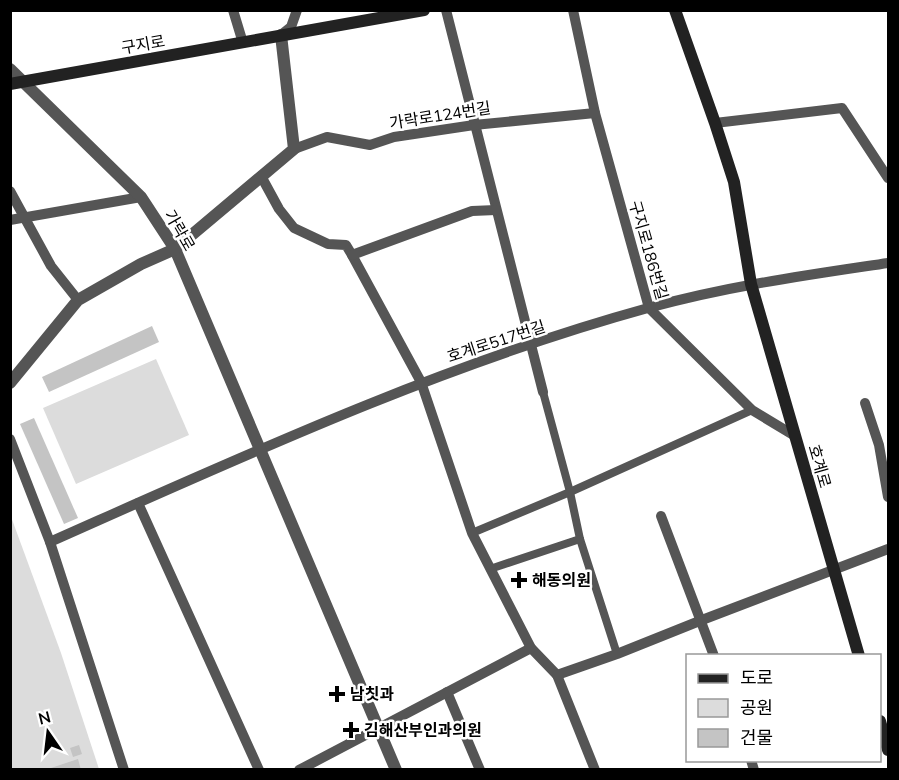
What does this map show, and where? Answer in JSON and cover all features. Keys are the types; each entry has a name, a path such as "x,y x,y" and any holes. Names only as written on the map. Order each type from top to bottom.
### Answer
{"main road":[{"name":"구지로","path":"17,83 424,10"},
{"name":"호계로","path":"675,10 734,182 751,284 858,654"},
{"path":"881,727 888,750"}],"street":[{"path":"233,10 243,43"},
{"path":"294,149 281,35 291,27 297,10"},
{"path":"446,10 570,492 580,539 617,654"},
{"name":"구지로186번길","path":"573,10 595,113 649,308 752,410 795,436"},
{"name":"가락로","path":"10,69 17,83 141,197 174,249 396,770"},
{"path":"715,123 842,108 888,178"},
{"name":"가락로124번길","path":"78,300 141,264 174,249 294,149 327,137 370,145 394,137 474,124 595,113"},
{"path":"261,176 279,209 294,228 328,244 346,245 352,255 421,382 472,533 531,648 557,675 595,770"},
{"path":"10,191 51,266 78,300 10,383"},
{"path":"10,220 141,197"},
{"path":"352,255 472,211 496,210"},
{"path":"751,284 888,263"},
{"name":"호계로517번길","path":"258,449 421,382 531,345 649,308 751,284"},
{"path":"865,403 879,445 888,497"},
{"path":"472,533 570,492 752,410"},
{"path":"10,439 50,542 124,770"},
{"path":"50,542 258,449"},
{"path":"138,502 259,770"},
{"path":"661,516 713,654"},
{"path":"490,569 580,539"},
{"path":"557,675 888,549"},
{"path":"299,770 531,648"},
{"path":"447,692 480,770"}],"green space":[{"path":"156,359 189,435 76,484 43,408"},
{"path":"10,514 61,653 99,769 11,769"}],"building":[{"path":"152,326 159,342 49,392 42,377"},
{"path":"34,418 78,518 64,524 20,424"},
{"path":"79,745 82,754 73,757 70,748"},
{"path":"78,759 81,770 48,770 48,769"}],"place":[{"name":"해동의원","path":"519,580"},
{"name":"남칫과","path":"337,694"},
{"name":"김해산부인과의원","path":"351,730"}]}
